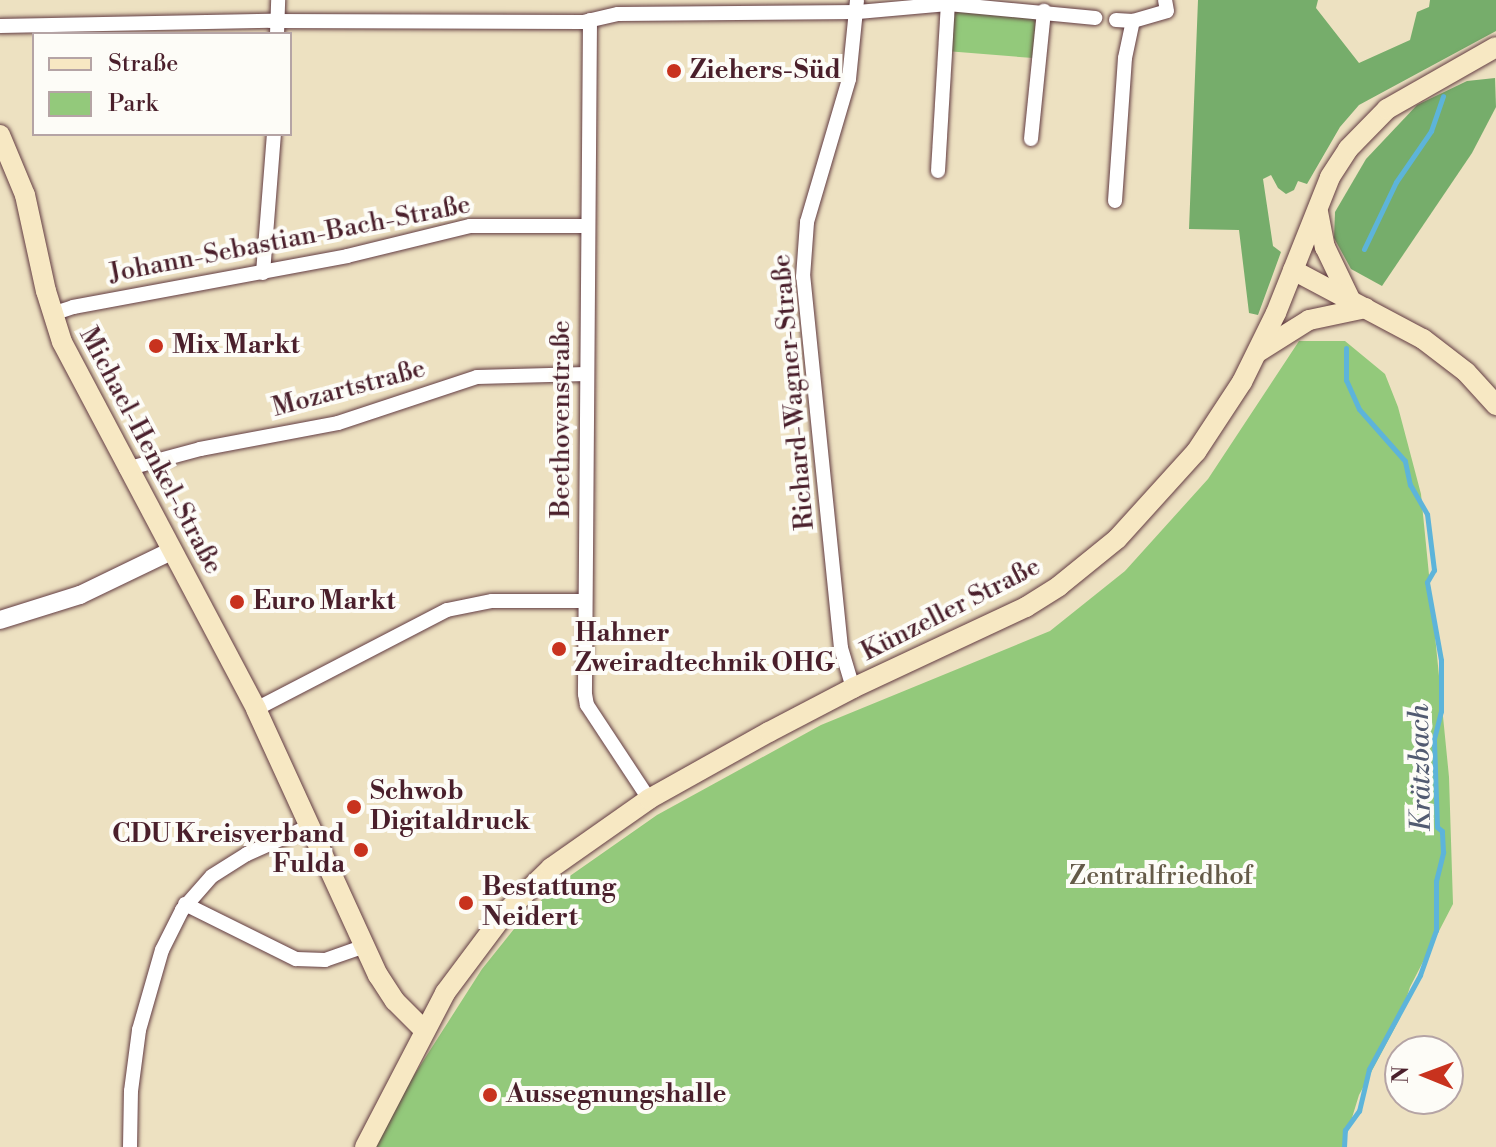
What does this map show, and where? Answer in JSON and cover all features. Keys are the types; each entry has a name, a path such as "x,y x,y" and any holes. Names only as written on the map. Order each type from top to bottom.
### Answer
{"main road":[{"name":"Künzeller Straße","path":"365,1147 445,993 512,905 551,868 649,799 853,688 1026,607 1087,564 1126,530 1196,452 1258,352 1338,163 1372,122 1412,93 1492,49"},
{"name":"Michael-Henkel-Straße","path":"0,135 28,204 52,314 80,381 256,709 365,946 395,1001 424,1030"},
{"path":"1318,208 1325,247 1358,304"},
{"path":"1293,270 1423,339 1466,372 1496,405"},
{"path":"1258,352 1309,320 1358,304"},
{"path":"1466,372 1496,386"}],"street":[{"path":"278,0 278,27"},
{"path":"1116,20 1133,21 1167,11 1165,0"},
{"path":"0,26 278,27 590,20 617,7 941,3 1015,4 1095,18"},
{"path":"938,171 941,3"},
{"name":"Richard-Wagner-Straße","path":"853,688 841,648 803,277 807,222 849,79 857,6"},
{"path":"1031,139 1044,11"},
{"name":"Beethovenstraße","path":"590,20 586,226 587,705 649,799"},
{"path":"1115,201 1125,58 1133,21"},
{"path":"263,273 274,136"},
{"name":"Johann-Sebastian-Bach-Straße","path":"52,314 86,304 263,273 470,226 586,226"},
{"name":"Mozartstraße","path":"126,469 200,449 338,423 477,377 586,374"},
{"path":"0,620 80,595 171,551"},
{"path":"256,709 447,610 492,601 585,601"},
{"path":"130,1147 131,1091 139,1030 162,950 185,904 212,876 247,854 310,826"},
{"path":"185,904 296,959 325,960 365,946"}],"green space":[{"path":"1198,0 1318,0 1316,8 1359,63 1410,40 1417,12 1429,7 1430,0 1496,0 1496,31 1359,105 1340,127 1307,184 1298,181 1294,190 1286,194 1278,188 1271,175 1263,179 1273,246 1281,252 1258,315 1249,313 1239,230 1189,229"},
{"path":"949,9 1036,16 1033,58 946,51"},
{"path":"1495,78 1496,107 1472,153 1382,286 1351,269 1334,238 1335,212 1366,159 1417,105 1467,81"},
{"name":"Zentralfriedhof","path":"1299,341 1345,341 1385,374 1398,407 1421,494 1449,777 1453,904 1410,987 1400,1018 1391,1035 1384,1035 1384,1048 1359,1095 1343,1147 375,1147 395,1105 482,969 522,919 557,885 657,815 821,725 1050,631 1125,571 1208,479"}],"waterway":[{"name":"Krätzbach","path":"1364,249 1396,182 1431,131 1443,96"},
{"name":"Krätzbach","path":"1344,1147 1345,1130 1359,1111 1369,1069 1420,975 1436,930 1436,881 1443,852 1442,831 1437,827 1434,739 1441,711 1441,660 1427,582 1434,570 1427,514 1410,485 1405,461 1359,409 1346,380 1346,348"}],"place":[{"name":"Ziehers-Süd","path":"674,71"},
{"name":"Mix Markt","path":"156,346"},
{"name":"Euro Markt","path":"237,602"},
{"name":"Hahner Zweiradtechnik OHG","path":"559,649"},
{"name":"Schwob Digitaldruck","path":"354,807"},
{"name":"CDU Kreisverband Fulda","path":"361,850"},
{"name":"Bestattung Neidert","path":"466,903"},
{"name":"Aussegnungshalle","path":"490,1095"}]}
